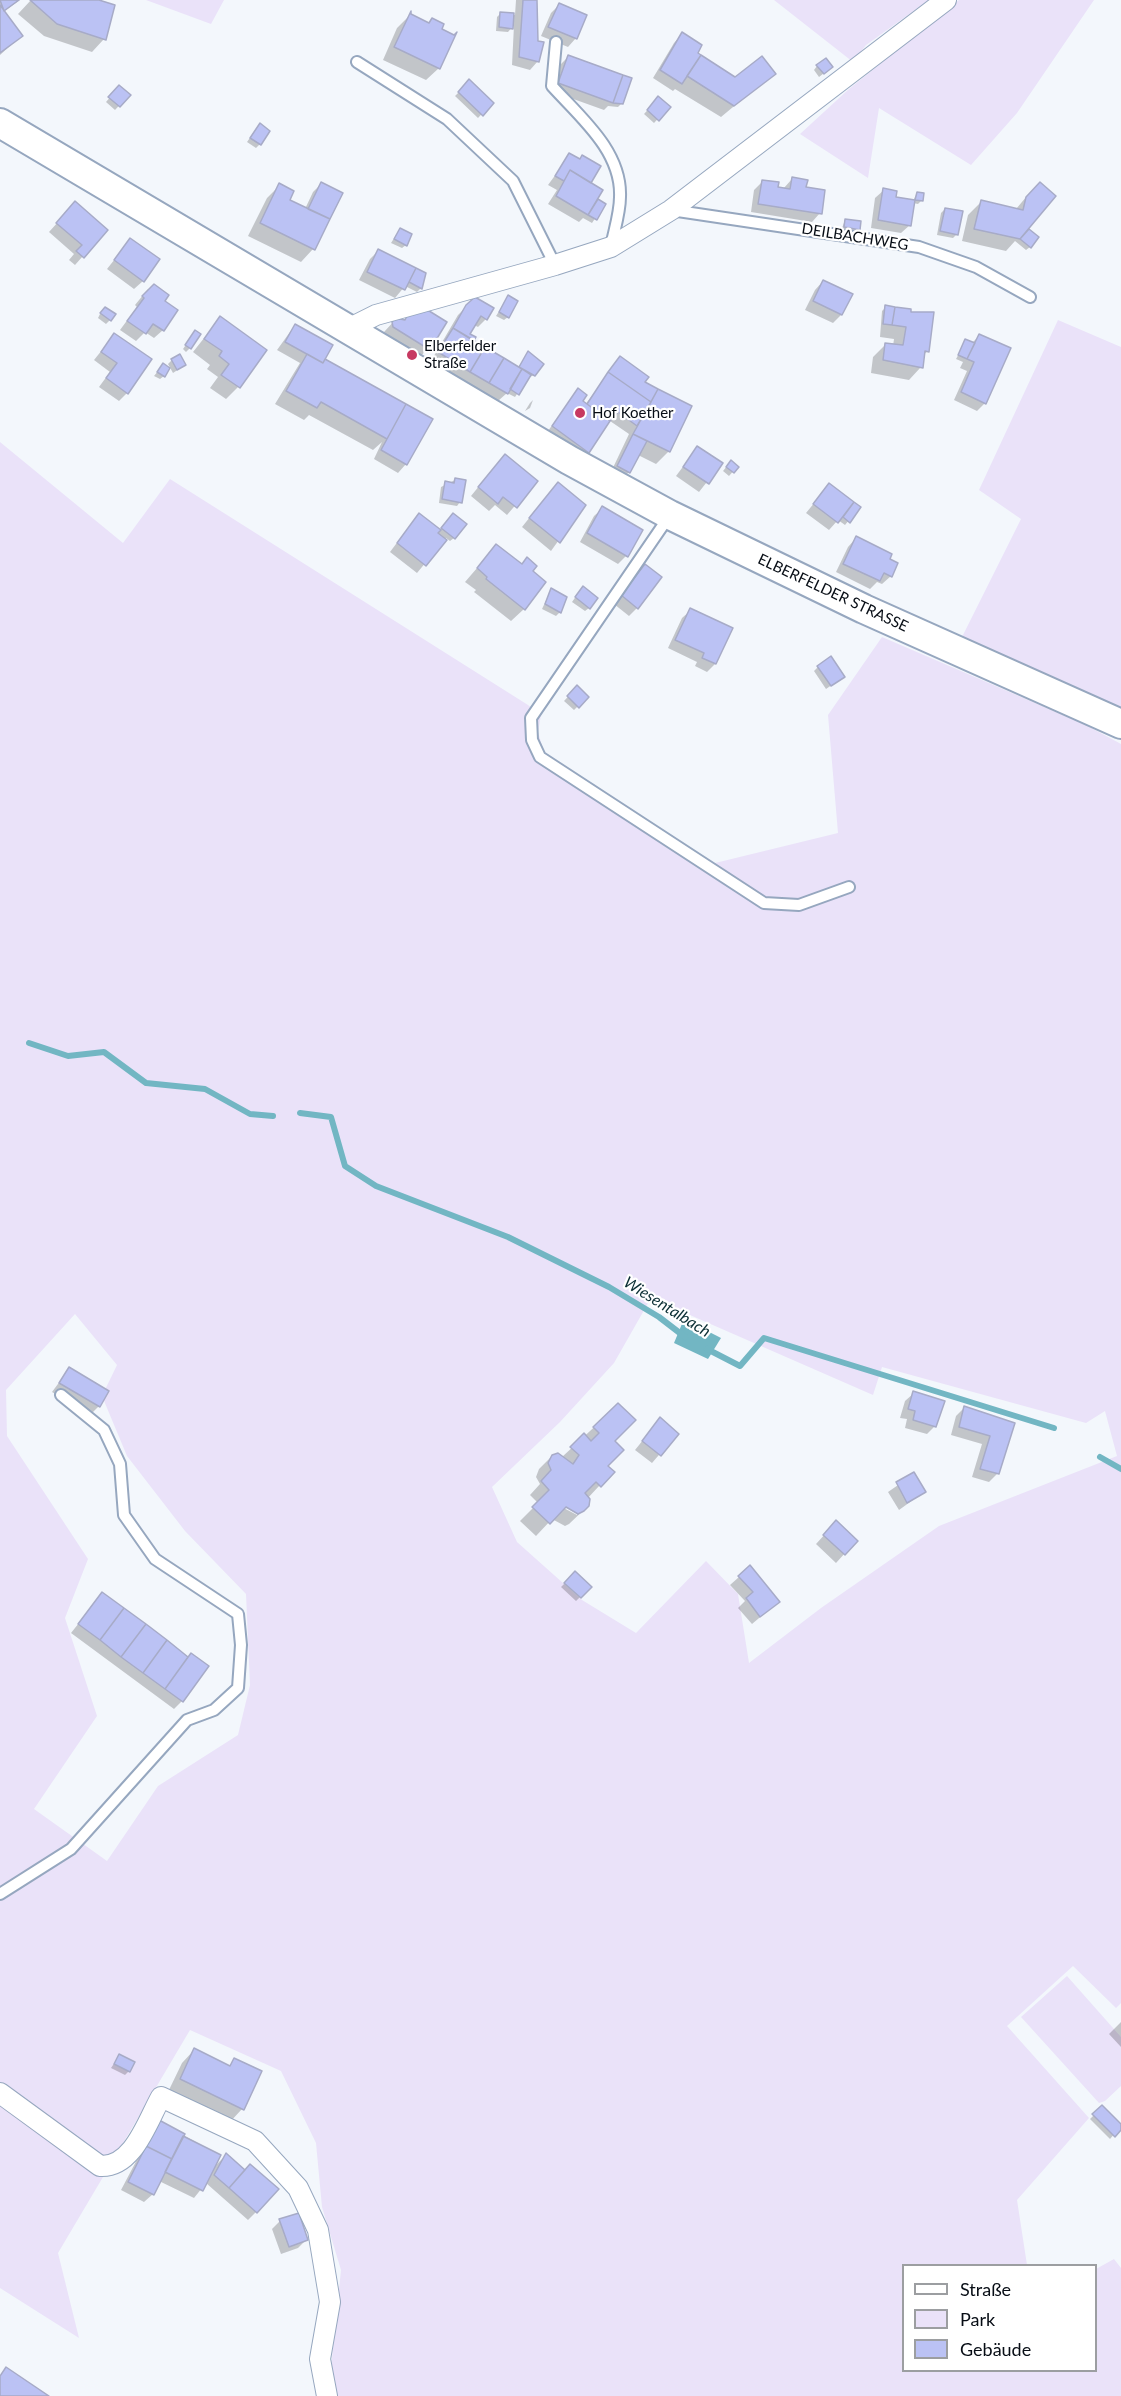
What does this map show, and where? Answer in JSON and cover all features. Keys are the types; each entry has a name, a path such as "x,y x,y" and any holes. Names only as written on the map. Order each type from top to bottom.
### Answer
{"main road":[{"name":"ELBERFELDER STRASSE","path":"0,123 87,172 568,460 670,514 864,609 1121,724"}],"street":[{"path":"348,328 376,315 555,266 611,247 671,210 946,0"},
{"path":"0,2093 100,2166 112,2167 128,2156 161,2097 255,2141 298,2188 318,2230 330,2302 320,2359 327,2396"}],"lane":[{"path":"556,42 552,86 600,138 616,166 621,196 611,247"},
{"path":"357,62 447,120 513,181 555,266"},
{"name":"DEILBACHWEG","path":"671,210 919,247 976,267 1030,297"},
{"path":"670,514 531,718 532,740 540,757 764,903 799,905 849,888"},
{"path":"0,1894 71,1849 188,1720 214,1710 238,1688 242,1645 238,1614 155,1559 124,1515 120,1464 104,1430 61,1395"}],"green space":[{"path":"146,0 224,0 211,24"},
{"path":"774,0 929,0 866,45 853,62"},
{"path":"959,0 1094,0 1017,113 971,165 879,108 868,178 800,134 849,89"},
{"path":"1058,320 1121,347 1121,712 960,641 1021,519 979,490"},
{"path":"0,442 123,543 170,479 528,705 541,715 538,732 544,752 711,864 838,833 828,715 882,637 1084,724 1121,744 1121,2003 1116,2008 1073,1966 1007,2026 1089,2118 1017,2200 1027,2264 902,2264 902,2372 1097,2372 1097,2268 1114,2259 1121,2268 1121,2396 338,2396 331,2368 341,2270 322,2207 316,2143 281,2071 190,2030 58,2253 79,2338 0,2288","holes":["651,1298 873,1395 882,1367 1086,1423 1105,1411 1117,1456 939,1526 821,1608 749,1663 738,1594 706,1561 636,1633 582,1600 517,1542 492,1487 560,1422 614,1363","75,1314 117,1365 102,1396 127,1456 185,1531 246,1594 250,1685 238,1735 158,1786 107,1861 34,1809 97,1716 65,1618 88,1559 7,1436 6,1390"]},
{"path":"1067,1976 1121,2037 1121,2086 1105,2101 1099,2103 1021,2017"}],"water":[{"path":"684,1319 721,1338 708,1359 674,1343"}],"building":[{"path":"0,0 19,0 4,11"},
{"path":"30,0 99,0 115,5 106,40 57,24"},
{"path":"523,0 537,0 538,41 544,42 539,62 519,57"},
{"path":"559,3 587,15 577,39 548,27"},
{"path":"0,5 23,36 0,53"},
{"path":"411,11 411,14 429,23 432,18 444,24 442,29 454,35 457,32 440,69 394,47"},
{"path":"500,12 514,13 513,29 499,27"},
{"path":"682,32 702,45 698,53 701,55 682,84 660,70"},
{"path":"568,55 623,75 613,103 558,83"},
{"path":"701,55 735,77 762,56 776,74 734,106 687,76"},
{"path":"826,58 833,67 824,74 816,65"},
{"path":"623,75 632,78 623,104 613,103"},
{"path":"469,79 494,103 483,116 458,92"},
{"path":"119,85 131,95 120,107 108,97"},
{"path":"658,96 671,107 659,121 647,110"},
{"path":"260,123 270,131 261,145 250,138"},
{"path":"569,153 580,159 582,155 601,166 591,183 570,170 564,181 555,176"},
{"path":"570,170 603,190 588,215 556,196"},
{"path":"792,177 808,180 806,187 825,190 822,214 758,204 762,180 779,182 778,187 790,189"},
{"path":"321,182 343,193 330,219 308,209"},
{"path":"1040,182 1056,196 1020,239 974,229 981,200 1023,210 1026,197"},
{"path":"279,183 294,191 290,200 330,219 315,250 260,223"},
{"path":"883,188 897,191 896,197 915,200 911,226 878,220"},
{"path":"917,192 924,193 923,201 915,200"},
{"path":"598,199 606,204 597,220 588,215"},
{"path":"75,201 108,230 84,258 76,251 82,245 56,223"},
{"path":"945,208 963,211 958,235 940,231"},
{"path":"845,219 861,221 860,230 844,227"},
{"path":"400,228 412,234 407,246 394,239"},
{"path":"1029,229 1039,237 1031,248 1020,239"},
{"path":"130,238 160,259 144,282 114,260"},
{"path":"378,249 416,268 405,290 367,272"},
{"path":"416,268 426,273 422,289 409,282"},
{"path":"823,280 853,294 842,315 813,301"},
{"path":"154,284 169,295 165,301 178,310 164,331 153,324 146,334 127,321 144,298 142,296"},
{"path":"508,295 518,301 509,318 499,312"},
{"path":"475,297 494,308 487,320 481,316 470,334 476,337 474,341 453,328 466,305"},
{"path":"885,305 895,307 892,325 883,324"},
{"path":"105,307 116,314 111,321 100,313"},
{"path":"895,307 911,309 911,312 934,312 929,352 925,351 923,368 883,360 885,343 903,345 906,327 892,325"},
{"path":"426,309 447,322 430,350 393,327 392,322 395,318 405,320 408,314"},
{"path":"220,316 267,350 240,388 221,375 229,364 219,356 222,351 204,339"},
{"path":"295,324 333,345 323,363 285,342"},
{"path":"453,328 485,347 470,372 438,352"},
{"path":"195,330 201,334 191,349 185,345"},
{"path":"114,333 152,359 128,394 106,378 117,363 101,352"},
{"path":"979,334 1011,348 986,404 961,392 974,362 967,359"},
{"path":"965,339 975,343 967,359 958,355"},
{"path":"485,347 504,358 489,383 470,372"},
{"path":"528,351 544,364 535,376 519,367"},
{"path":"180,354 186,365 177,370 171,359"},
{"path":"307,354 323,363 325,359 406,404 387,439 321,402 317,408 286,391"},
{"path":"620,356 649,377 645,382 658,389 651,402 608,372"},
{"path":"504,358 522,369 508,394 489,383"},
{"path":"163,363 170,368 165,377 157,372"},
{"path":"522,369 531,375 519,395 510,389"},
{"path":"608,372 651,402 637,426 618,412 610,421 587,404"},
{"name":"Hof Koether","path":"578,388 587,395 583,401 610,421 589,453 552,426"},
{"path":"658,389 692,406 670,452 633,434"},
{"path":"406,404 433,419 407,465 381,450"},
{"path":"633,434 647,441 630,473 617,466"},
{"path":"697,446 723,463 709,484 683,467"},
{"path":"505,454 538,481 517,508 503,497 498,504 478,487"},
{"path":"731,460 739,467 734,473 726,467"},
{"path":"455,478 466,480 462,503 442,499 445,481 454,483"},
{"path":"558,482 586,505 560,543 529,518"},
{"path":"829,483 854,502 838,523 813,504"},
{"path":"854,502 861,507 850,523 843,517"},
{"path":"602,506 643,530 628,557 587,533"},
{"path":"419,513 441,530 438,533 447,540 426,566 397,543"},
{"path":"453,513 467,524 455,539 441,528"},
{"path":"856,536 892,554 890,559 898,563 892,577 884,573 880,581 843,564"},
{"path":"496,544 522,564 527,557 537,566 533,571 546,582 525,610 486,579 487,577 477,568"},
{"path":"645,564 662,577 638,609 621,595"},
{"path":"583,586 598,598 590,609 575,597"},
{"path":"551,588 567,597 561,613 545,604"},
{"path":"690,608 733,628 716,664 702,658 704,653 675,640"},
{"path":"831,656 845,677 831,686 817,666"},
{"path":"577,685 589,697 579,708 567,696"},
{"path":"69,1367 109,1391 100,1407 59,1383"},
{"path":"913,1391 945,1401 936,1427 913,1420 915,1411 908,1409"},
{"path":"618,1403 636,1420 615,1441 624,1450 608,1466 615,1472 601,1487 596,1482 585,1493 590,1499 589,1506 584,1511 578,1514 566,1507 550,1524 532,1507 549,1490 541,1481 551,1470 548,1463 552,1455 558,1453 573,1464 579,1455 570,1447 584,1433 591,1441 599,1433 593,1427"},
{"path":"964,1406 1015,1423 999,1474 980,1469 990,1436 959,1427"},
{"path":"660,1417 679,1434 661,1456 642,1441"},
{"path":"914,1472 926,1492 907,1503 896,1482"},
{"path":"836,1520 858,1541 845,1555 823,1535"},
{"path":"750,1565 780,1602 760,1617 746,1598 753,1592 738,1576"},
{"path":"575,1571 592,1587 581,1598 564,1583"},
{"path":"102,1592 124,1608 100,1640 78,1624"},
{"path":"124,1608 146,1624 121,1657 100,1640"},
{"path":"146,1624 167,1640 143,1673 121,1657"},
{"path":"167,1640 188,1657 165,1689 143,1673"},
{"path":"191,1653 209,1666 183,1702 165,1689"},
{"path":"194,2048 230,2066 234,2058 262,2071 244,2110 180,2079"},
{"path":"119,2054 135,2062 130,2072 114,2064"},
{"path":"1102,2105 1121,2124 1121,2130 1115,2137 1092,2114"},
{"path":"159,2120 185,2134 172,2159 146,2146"},
{"path":"183,2136 221,2155 203,2191 165,2172"},
{"path":"146,2146 172,2159 154,2195 128,2182"},
{"path":"226,2153 245,2170 229,2188 214,2175"},
{"path":"250,2164 279,2189 257,2213 229,2188"},
{"path":"299,2213 308,2240 289,2247 279,2219"},
{"path":"6,2367 49,2396 0,2396 0,2376"}],"waterway":[{"name":"Wiesentalbach","path":"29,1043 68,1056 104,1052 146,1083 205,1089 250,1114 273,1116"},
{"name":"Wiesentalbach","path":"300,1113 331,1117 345,1166 376,1186 508,1237 609,1287 659,1317 685,1337"},
{"name":"Wiesentalbach","path":"707,1349 740,1366 764,1338 1054,1428"},
{"name":"Wiesentalbach","path":"1100,1457 1121,1469"}],"place":[{"name":"Elberfelder Straße","path":"412,355"},
{"name":"Hof Koether","path":"580,413"}]}
